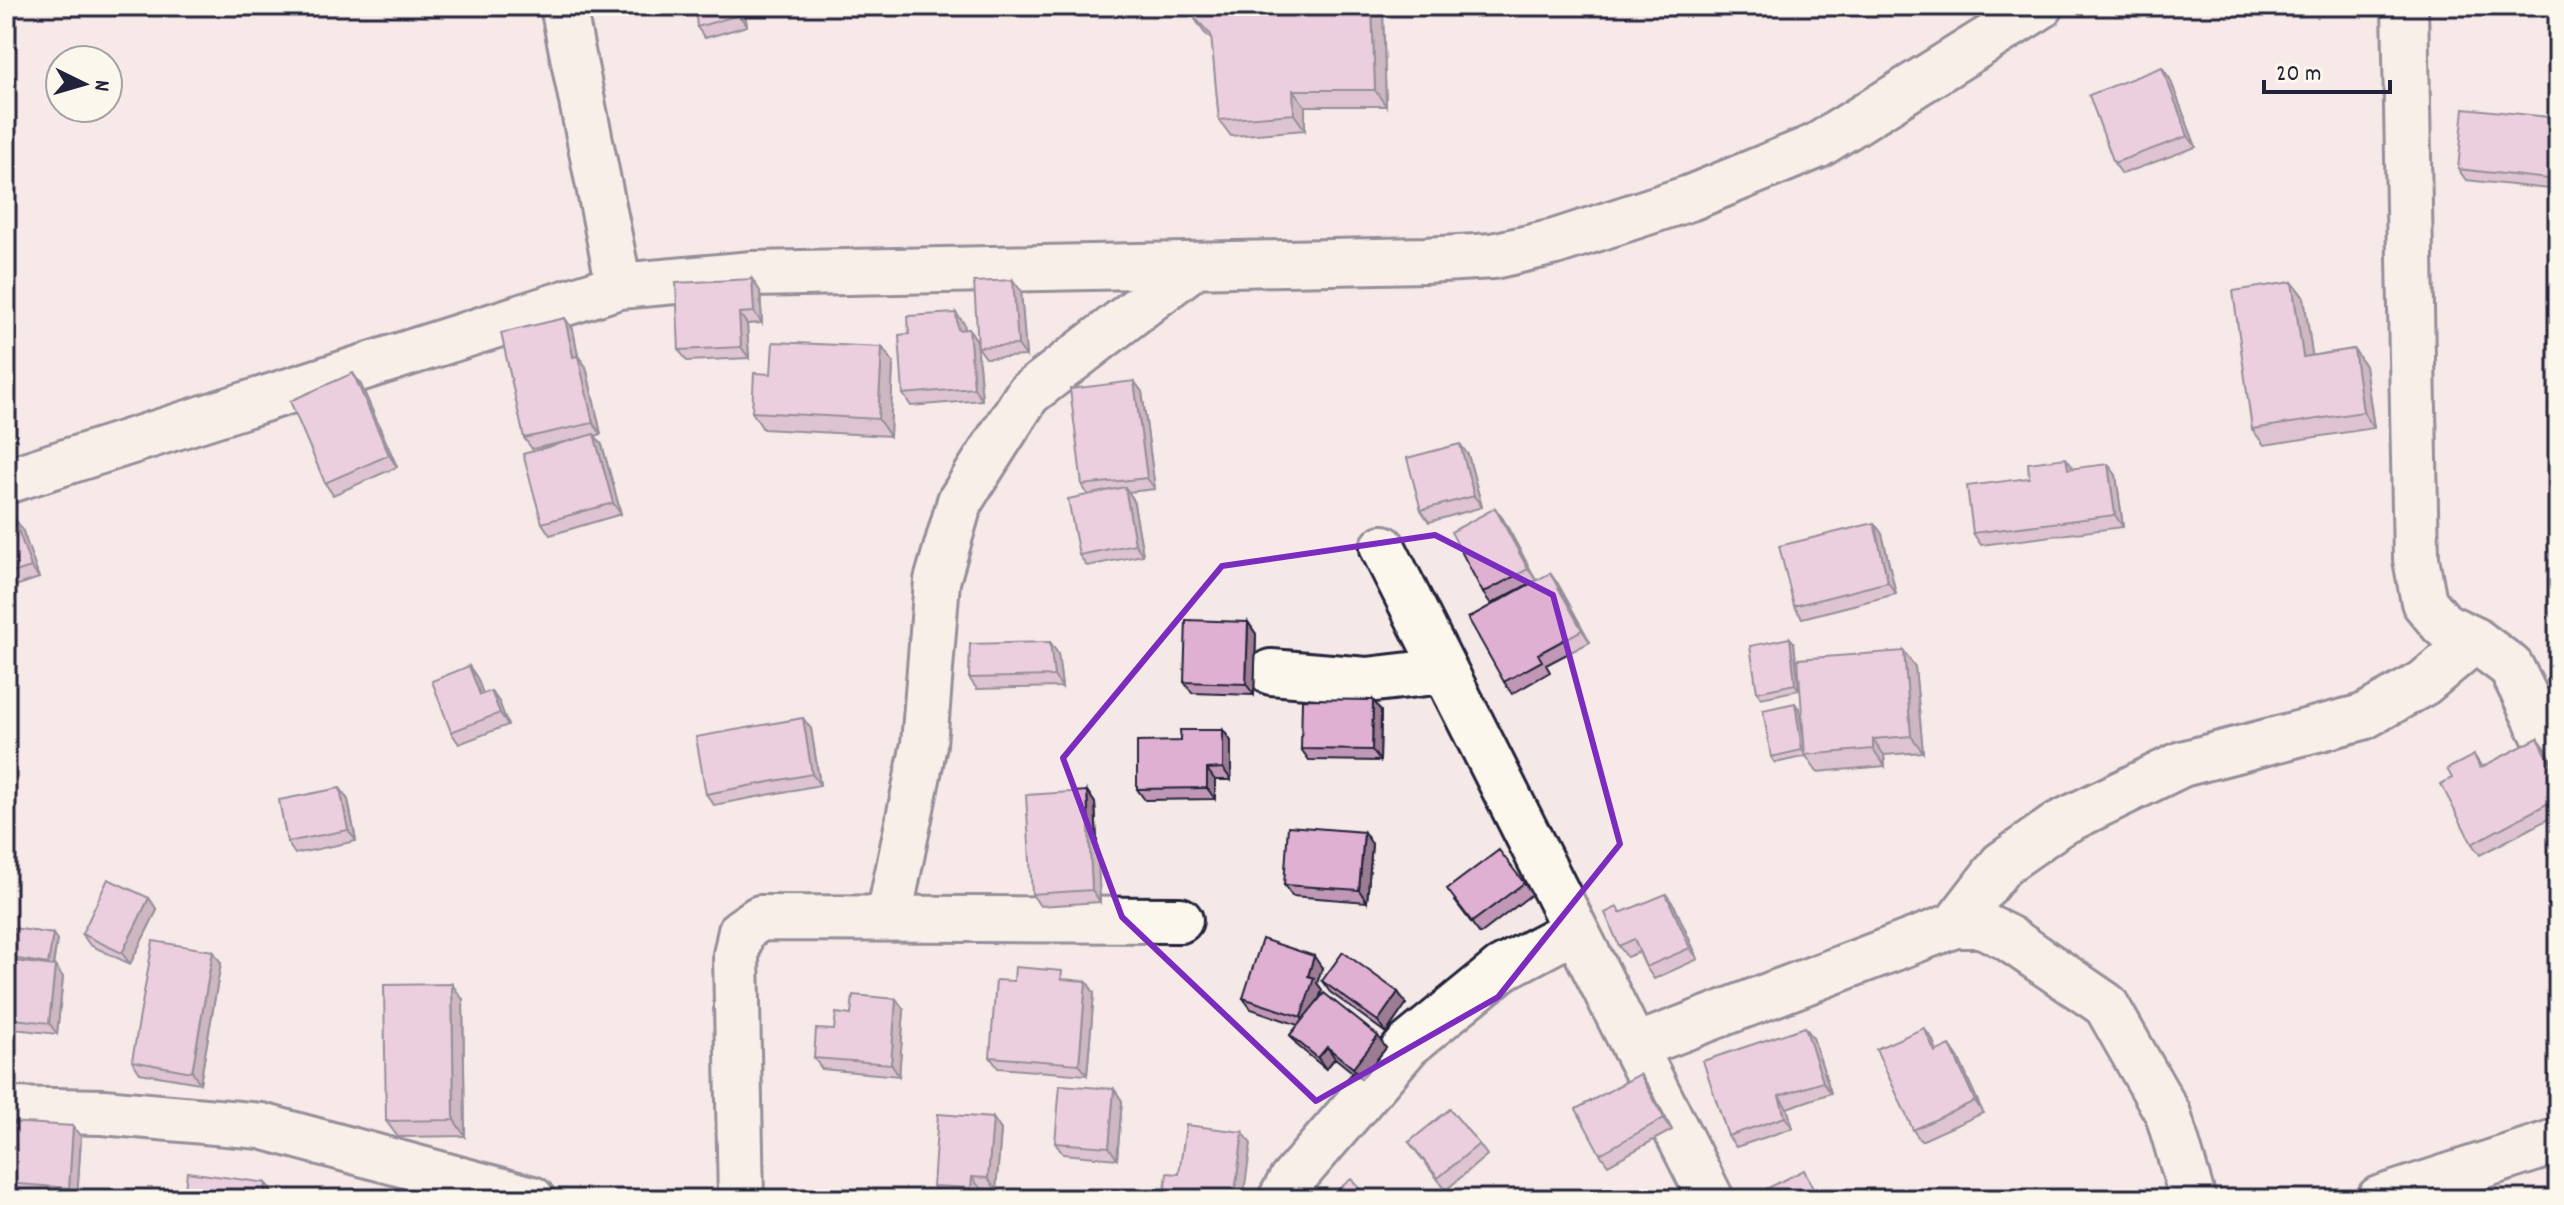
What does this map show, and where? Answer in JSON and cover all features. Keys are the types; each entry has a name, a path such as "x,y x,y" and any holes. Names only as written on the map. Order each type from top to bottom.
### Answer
{"street":[{"path":"563,6 619,286"},
{"path":"6,481 619,286 753,274 1493,256 1555,242 1690,198 1817,146 2041,6"},
{"path":"2405,6 2416,559 2424,602 2443,625 2475,640 2511,667 2558,764"},
{"path":"889,917 924,744 937,581 960,501 1028,394 1195,265"},
{"path":"1383,548 1573,931 1711,1199"},
{"path":"1955,925 2002,864 2059,824 2182,764 2363,717 2424,683 2475,640"},
{"path":"1271,672 1367,680 1444,671"},
{"path":"741,1199 736,955 741,931 760,918 1180,920"},
{"path":"1634,1047 1955,925 1982,925 2008,938 2106,1005 2168,1114 2193,1199"},
{"path":"1281,1199 1291,1181 1408,1045 1501,969 1573,931"},
{"path":"6,1110 103,1112 261,1126 532,1199"},
{"path":"2379,1199 2558,1141"}],"highlighted area":[{"path":"1435,535 1553,595 1620,844 1498,997 1316,1101 1122,917 1063,758 1222,566"}],"building":[{"path":"695,6 737,6 739,15 697,27"},
{"path":"1201,6 1372,6 1375,90 1293,90 1294,114 1219,120 1211,35 1193,16"},
{"path":"2162,67 2188,136 2114,163 2089,95"},
{"path":"2464,108 2558,118 2558,180 2458,169"},
{"path":"752,279 754,312 739,313 741,347 679,350 676,283"},
{"path":"1013,280 1018,345 978,347 974,282"},
{"path":"2292,282 2303,357 2354,349 2363,412 2252,429 2233,291"},
{"path":"956,313 958,330 969,329 974,388 903,394 899,335 909,334 908,316"},
{"path":"565,318 573,357 578,356 593,423 524,438 501,333"},
{"path":"773,342 882,347 878,419 752,412 754,373 771,374"},
{"path":"353,373 389,455 325,483 290,401"},
{"path":"1134,381 1147,478 1082,485 1070,389"},
{"path":"594,434 613,503 542,523 523,454"},
{"path":"1460,444 1474,496 1421,510 1407,458"},
{"path":"2066,458 2068,469 2108,464 2115,515 1973,533 1967,486 2029,478 2028,463"},
{"path":"2558,473 2558,559 2556,559 2553,474"},
{"path":"1125,487 1135,544 1079,555 1068,499"},
{"path":"1495,508 1528,569 1483,593 1451,532"},
{"path":"14,518 31,567 6,575 6,520"},
{"path":"1874,523 1888,582 1794,606 1779,546"},
{"path":"1550,573 1582,630 1538,654 1542,661 1504,682 1468,618"},
{"path":"1186,620 1248,622 1246,684 1184,682"},
{"path":"1790,638 1795,684 1757,692 1750,646"},
{"path":"1050,642 1054,676 969,678 970,644"},
{"path":"1904,651 1911,736 1873,739 1873,749 1805,755 1798,659"},
{"path":"469,666 480,695 491,691 500,713 451,732 432,681"},
{"path":"1302,699 1373,700 1372,750 1301,749"},
{"path":"1795,703 1802,750 1771,757 1763,710"},
{"path":"803,718 812,774 706,794 696,737"},
{"path":"1180,730 1223,730 1223,768 1207,769 1207,788 1137,789 1137,742 1181,741"},
{"path":"2538,738 2558,778 2558,798 2472,844 2441,784 2452,778 2447,769 2474,755 2480,768"},
{"path":"340,788 348,830 287,842 279,800"},
{"path":"1087,791 1092,890 1032,894 1026,795"},
{"path":"1288,826 1364,832 1359,890 1284,885"},
{"path":"1499,850 1524,883 1472,922 1447,889"},
{"path":"108,879 149,898 122,953 82,934"},
{"path":"1666,894 1690,948 1646,967 1634,939 1619,946 1605,913 1617,907 1620,913"},
{"path":"6,927 53,934 48,964 6,957"},
{"path":"1262,939 1314,956 1308,976 1314,978 1301,1017 1243,998"},
{"path":"153,941 213,951 192,1072 132,1061"},
{"path":"1343,952 1398,992 1378,1021 1322,981"},
{"path":"6,960 55,966 49,1023 6,1018"},
{"path":"1015,967 1062,971 1061,979 1086,981 1079,1064 990,1057 996,980 1014,981"},
{"path":"452,984 454,1120 386,1121 384,985"},
{"path":"1324,993 1378,1036 1353,1068 1327,1047 1318,1058 1290,1035"},
{"path":"853,995 896,999 891,1064 814,1058 816,1029 834,1030 836,1013 851,1015"},
{"path":"1805,1027 1823,1082 1779,1096 1785,1117 1728,1136 1703,1061"},
{"path":"1924,1028 1935,1052 1950,1045 1975,1101 1913,1130 1876,1049"},
{"path":"1640,1074 1664,1118 1600,1154 1576,1109"},
{"path":"1060,1085 1114,1089 1109,1147 1055,1143"},
{"path":"1450,1109 1479,1144 1438,1178 1409,1142"},
{"path":"938,1114 993,1118 988,1178 972,1177 971,1188 933,1186"},
{"path":"8,1122 73,1126 69,1188 6,1183"},
{"path":"1186,1125 1243,1132 1234,1199 1164,1199 1167,1173 1179,1174"},
{"path":"1804,1170 1817,1197 1771,1199 1766,1189"},
{"path":"187,1172 266,1183 264,1199 184,1199"},
{"path":"1351,1179 1370,1199 1326,1199"},
{"path":"445,1192 485,1199 444,1199"}]}
